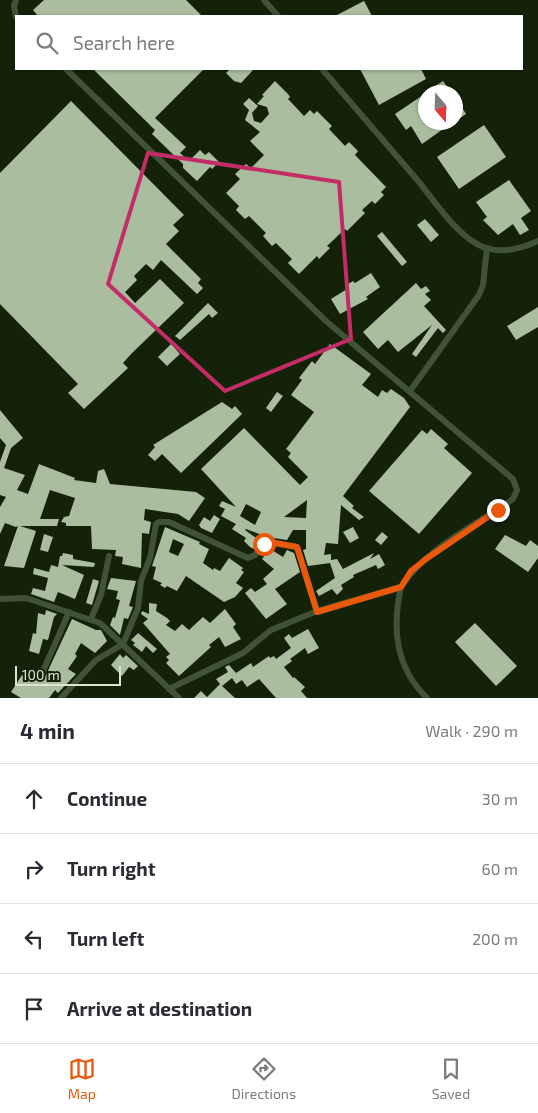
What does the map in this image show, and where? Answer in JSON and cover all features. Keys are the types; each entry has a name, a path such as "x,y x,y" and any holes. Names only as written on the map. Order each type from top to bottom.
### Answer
{"street":[{"path":"16,0 14,6 16,15"},
{"path":"264,0 277,15"},
{"path":"67,70 326,321 513,479 517,490 513,499 411,571 401,587 396,611 395,637 406,669 427,698"},
{"path":"323,70 458,228 487,248 494,250 510,250 538,241"},
{"path":"410,391 479,295 484,280 487,248"},
{"path":"61,698 96,660 123,644 138,608 141,581 150,558 156,524 164,520 244,557 253,557 265,542 297,547 317,612"},
{"path":"91,619 101,595 109,556"},
{"path":"170,689 243,653 271,630 317,612 401,587"},
{"path":"0,599 26,598 100,623 179,698"},
{"path":"43,671 68,612"}],"highlighted area":[{"path":"148,153 339,182 351,339 225,391 108,284"}],"building":[{"path":"44,0 186,0 201,15 37,15 33,10"},
{"path":"364,1 371,15 337,15"},
{"path":"94,70 203,70 155,118 186,147 180,153 189,161 200,150 205,155 209,152 219,162 212,169 210,167 197,181 183,168 183,164 152,134 155,130"},
{"path":"229,70 253,70 241,83 234,81 226,73"},
{"path":"361,70 422,70 426,79 379,105"},
{"path":"275,81 288,94 290,97 288,99 304,116 310,110 314,114 317,111 332,126 329,129 345,146 349,142 358,151 355,155 386,187 381,192 384,195 375,204 372,201 362,210 365,213 347,231 345,229 327,246 330,248 319,259 317,256 299,274 288,263 292,259 276,243 272,246 263,236 266,233 249,216 245,219 236,210 239,206 226,193 240,179 235,174 246,164 251,168 264,155 250,141 260,132 245,120 249,110 243,104 249,98 258,106 252,113 254,121 261,123 269,114 267,107 257,104 264,96 262,95"},
{"path":"443,81 446,85 437,85"},
{"path":"418,98 418,130 442,130 422,144 411,126 406,130 395,114"},
{"path":"71,101 184,215 173,225 179,231 166,244 201,279 198,283 203,288 197,294 161,260 153,270 146,264 134,276 137,280 125,292 135,303 160,279 184,303 123,363 128,368 84,409 68,393 78,384 0,304 0,173"},
{"path":"484,125 506,157 459,189 437,157"},
{"path":"509,180 531,211 521,218 529,230 520,235 513,224 498,235 483,220 487,217 476,202"},
{"path":"425,219 439,235 431,242 417,225"},
{"path":"382,232 407,262 402,266 377,236"},
{"path":"371,273 380,287 366,297 368,299 340,314 331,299 347,289 345,286 353,281 355,283"},
{"path":"416,283 421,289 426,286 430,291 425,294 431,300 424,306 446,330 443,333 438,328 416,357 412,354 432,325 398,352 388,340 378,349 363,332"},
{"path":"208,303 218,313 212,318 209,314 180,340 175,336"},
{"path":"538,307 538,327 516,340 507,326"},
{"path":"171,344 180,354 167,366 158,357"},
{"path":"330,344 371,374 362,385 378,397 382,390 387,393 391,389 404,398 410,407 343,496 354,506 352,508 364,517 359,520 341,505 338,544 326,543 324,555 331,554 331,560 337,559 343,569 374,553 370,559 379,554 385,565 378,569 376,565 353,575 354,577 341,585 343,589 337,595 332,589 319,596 316,591 335,578 330,563 308,566 303,550 306,549 306,530 293,530 287,540 267,537 246,529 260,541 254,549 250,547 244,541 246,538 232,529 236,524 221,516 225,509 219,506 222,501 236,507 201,469 244,428 300,485 308,477 288,457 291,453 286,449 314,412 291,395 302,380 299,378 312,361 315,364","holes":["307,500 306,518 284,517","246,504 261,512 255,525 240,516"]},
{"path":"277,392 283,396 271,412 266,408"},
{"path":"222,402 232,409 235,406 242,414 181,473 162,454 155,461 148,455 155,447 153,445"},
{"path":"0,410 23,438 11,448 4,468 25,475 17,490 28,494 39,464 75,478 74,480 96,483 98,471 104,469 110,484 196,492 205,498 189,521 178,514 145,509 144,520 151,522 149,534 142,533 141,568 122,564 123,557 115,556 116,550 92,549 91,526 66,526 66,523 61,522 64,517 69,516 75,498 50,490 40,519 59,519 57,526 20,526 36,531 24,568 4,566 18,526 5,523 0,534 0,507 6,497 0,495 0,462 6,445 0,438"},
{"path":"431,429 448,444 444,448 472,473 419,534 369,491 422,430 427,434"},
{"path":"214,515 220,519 212,533 201,528 199,525 204,517 210,521"},
{"path":"165,527 200,542 199,544 209,549 203,563 213,570 214,568 220,571 229,558 243,568 241,570 244,572 236,583 243,588 235,597 224,602 186,576 177,591 167,586 165,588 160,585 162,583 153,579 156,567 152,566","holes":["173,539 184,544 178,556 169,552"]},
{"path":"353,527 359,538 350,543 343,532"},
{"path":"382,532 388,537 381,545 375,540"},
{"path":"44,534 53,537 48,552 40,550"},
{"path":"505,535 526,546 530,540 538,546 538,558 528,572 495,549"},
{"path":"267,547 283,557 287,550 294,553 300,572 275,589 287,604 266,619 245,593 251,588 255,592 267,584 263,579 274,569 262,559"},
{"path":"63,553 73,555 73,559 95,563 94,567 62,565 84,575 75,599 58,592 54,602 31,594 33,588 45,591 48,578 33,574 34,568 49,572 51,565 58,567 60,556"},
{"path":"111,578 136,581 129,606 133,607 128,619 124,618 120,635 110,625 113,617 115,618 120,600 116,599 118,591 107,589"},
{"path":"93,579 99,581 92,605 86,603"},
{"path":"149,603 157,604 156,611 170,621 166,625 175,631 182,624 189,630 203,617 210,623 225,609 236,624 233,627 241,639 225,647 219,637 209,645 211,647 179,676 166,663 169,660 166,657 170,654 143,623 148,619 141,614 142,611 149,614"},
{"path":"46,610 57,614 54,617 48,640 43,639 39,654 29,651 33,633 36,634 38,613 45,615"},
{"path":"72,619 96,630 101,630 107,641 95,653 81,643 75,654 77,656 68,669 76,674 58,693 55,690 49,698 21,698 11,692 22,675 26,677 27,675 39,681 46,675"},
{"path":"475,623 517,666 496,686 455,642"},
{"path":"308,629 319,648 308,654 305,648 290,659 292,661 284,667 293,678 305,687 301,691 307,698 276,698 259,679 247,687 242,680 236,684 232,678 222,686 235,698 194,698 201,691 207,697 220,684 216,679 228,672 225,667 229,665 236,673 251,663 253,667 269,656 270,658 274,656 276,659 291,648 284,638 289,634 292,638"},
{"path":"138,633 157,649 153,653 146,646 142,652 133,645 135,643 131,640"},
{"path":"120,654 123,658 126,655 138,666 134,670 129,667 122,676 111,665"}],"route":[{"path":"264,544 265,542 270,542 297,547 317,612 401,587 411,571 426,559 498,510"}]}
